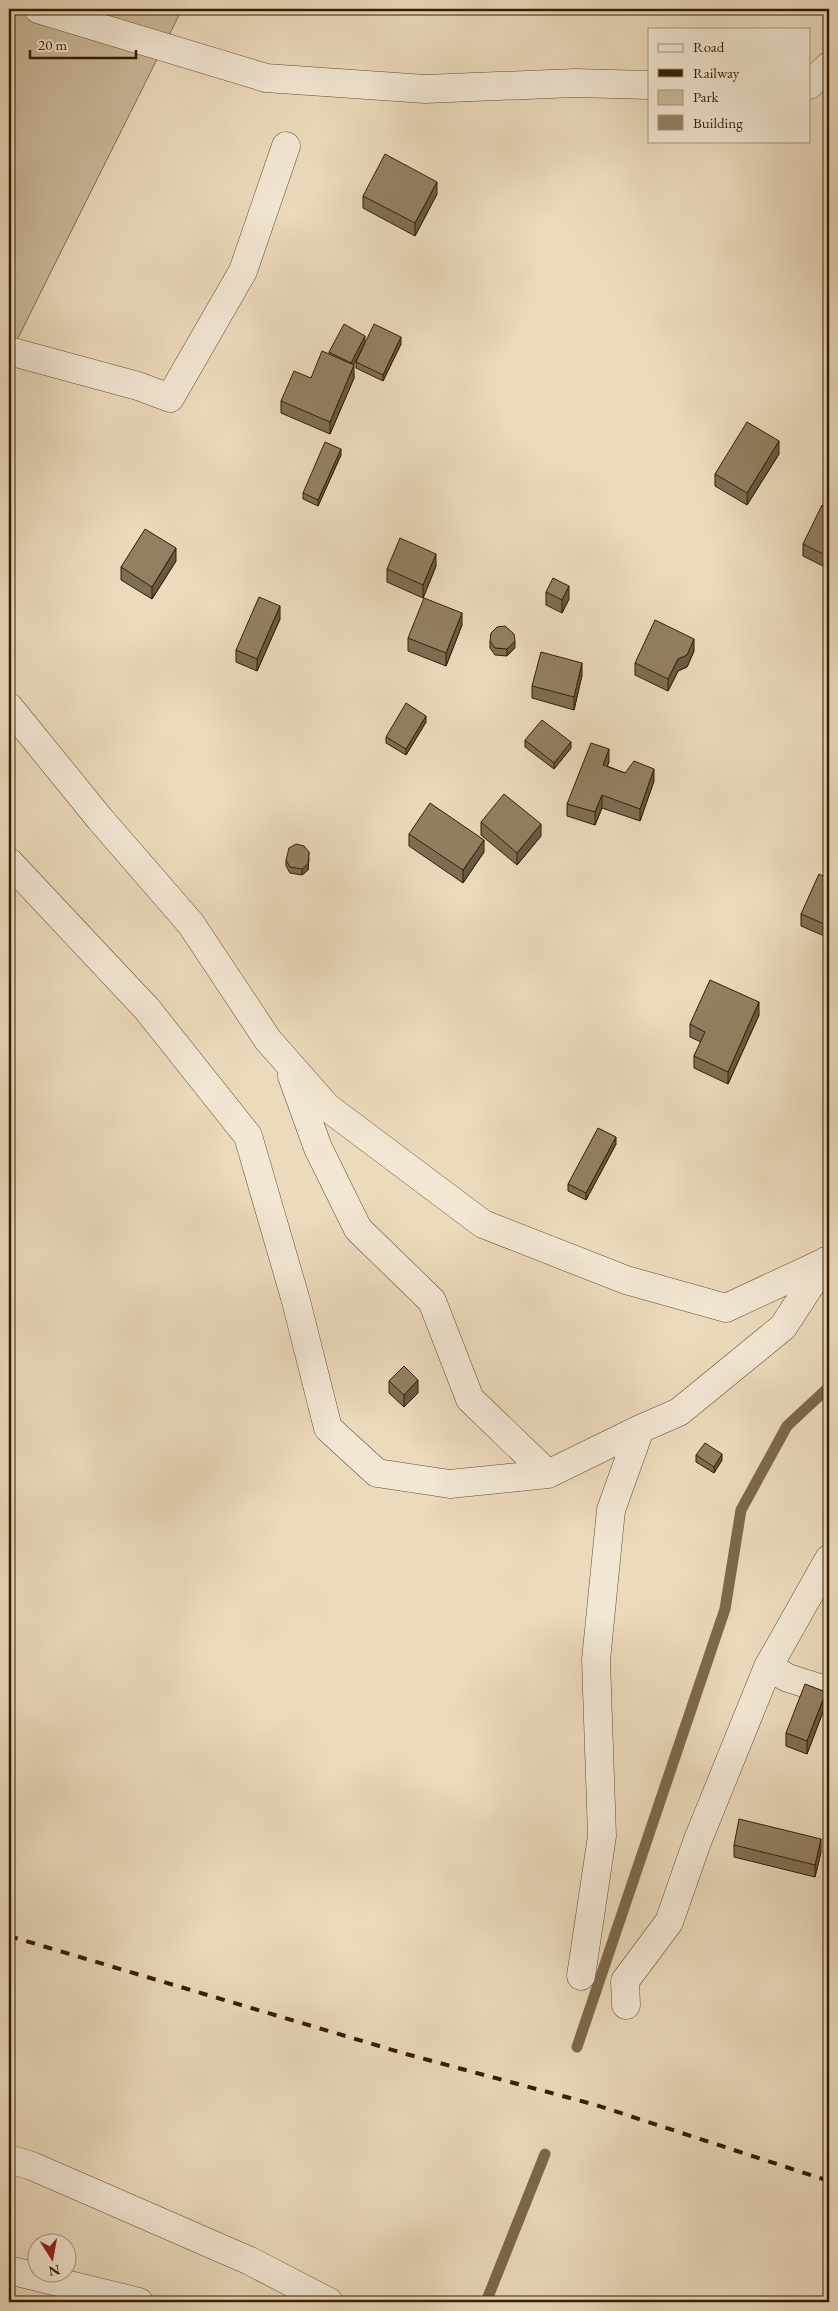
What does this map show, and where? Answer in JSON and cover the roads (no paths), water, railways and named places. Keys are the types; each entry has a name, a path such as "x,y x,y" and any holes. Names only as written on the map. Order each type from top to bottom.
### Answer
{"street":[{"path":"38,9 266,78 425,88 575,83 648,85"},
{"path":"810,84 829,66"},
{"path":"9,351 138,386 170,398 242,271 286,146"},
{"path":"9,707 100,819 191,924 268,1040 327,1107 483,1224 626,1280 726,1308 827,1259"},
{"path":"9,862 147,1009 248,1136 296,1301 328,1428 377,1473 450,1484 548,1474 640,1428 679,1412 784,1327 827,1259"},
{"path":"286,1060 318,1148 358,1229 432,1300 470,1399 548,1474"},
{"path":"581,1976 602,1836 596,1660 611,1510 640,1428"},
{"path":"626,2005 625,1981 669,1922 704,1825 768,1667 829,1559"},
{"path":"768,1667 788,1678 829,1691"},
{"path":"9,2159 32,2166 250,2261 329,2302"},
{"path":"9,2270 139,2302"}],"waterway":[{"path":"577,2047 725,1609 741,1510 787,1426 829,1387"},
{"path":"486,2302 545,2154"}],"railway":[{"path":"9,1936 406,2054 596,2105 829,2181"}]}
